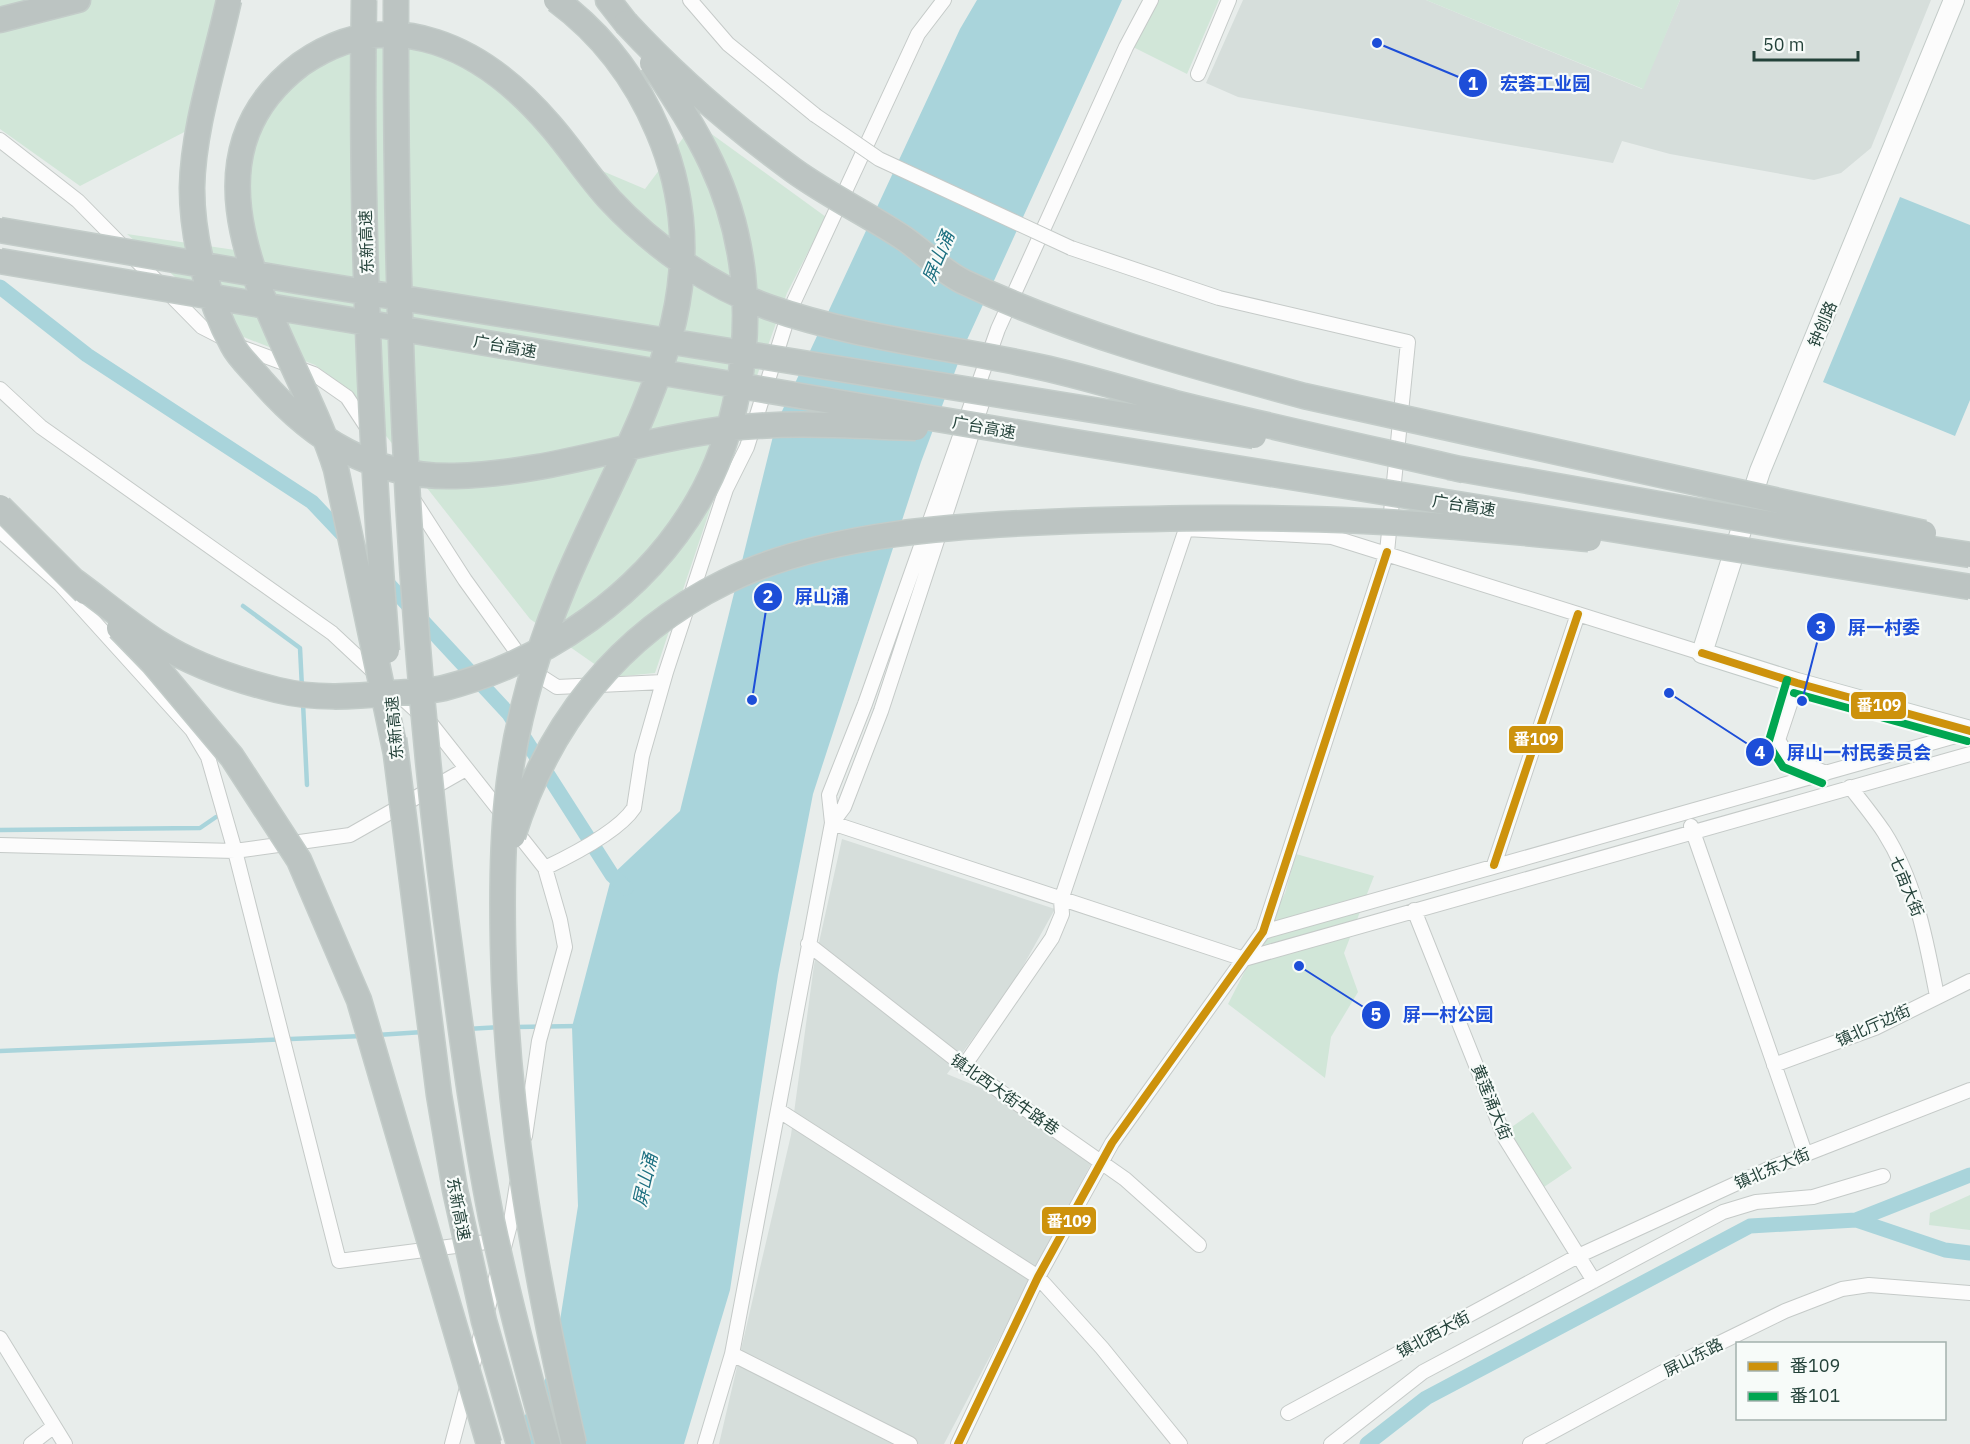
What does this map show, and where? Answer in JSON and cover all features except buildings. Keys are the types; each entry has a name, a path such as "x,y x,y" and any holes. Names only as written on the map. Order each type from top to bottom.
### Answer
{"highway":[{"path":"0,20 78,0"},
{"path":"229,0 200,125 193,168 193,211 205,271 218,314 234,349 294,413 325,438 363,461 413,474 454,476 488,474 576,461 724,429 774,425 964,429 1062,440"},
{"name":"东新高速","path":"364,0 365,186 370,365 383,592 396,754 439,1095 453,1178 471,1268 519,1444"},
{"name":"东新高速","path":"396,0 400,375 416,634 436,850 473,1113 491,1216 548,1444"},
{"path":"556,0 593,32 615,57 648,108 674,175 679,204 681,287 670,340 650,399 564,586 537,662 510,773 503,878 506,1017 526,1206 547,1329 574,1444"},
{"path":"73,580 161,645 216,671 279,691 338,698 440,689 486,675 544,648 593,615 641,577 698,502 718,461 737,393 744,308 736,232 726,193 708,152 626,23 608,0"},
{"path":"626,23 700,94 793,170 857,212 904,239 961,281 1039,313 1203,369 1304,396 1442,429 1742,491 1970,544"},
{"path":"396,754 336,469 325,432 265,305 248,251 237,192 240,161 248,131 270,93 287,74 315,53 375,30 425,35 458,48 489,66 526,100 610,200 635,224 700,273 767,307 883,336 1044,368 1178,404 1464,470"},
{"name":"广台高速","path":"0,230 297,281 1464,470 1794,528 1970,555"},
{"name":"广台高速","path":"0,261 1062,440 1970,587"},
{"path":"0,507 153,663 232,757 300,860 359,1000 489,1444"},
{"path":"503,878 512,839 534,776 559,731 600,674 623,651 682,606 726,581 803,554 910,534 994,524 1196,517 1364,520 1803,559"}],"street":[{"path":"690,0 729,44 815,115 879,159 1071,248 1219,298 1408,342 1387,552 1263,932 1112,1143 1038,1278 958,1444"},
{"path":"544,868 567,857 613,827 629,815 637,801 642,756 663,682 726,489 747,447 790,309 918,34 944,0"},
{"path":"705,1444 732,1354 832,823 844,807 881,711 987,390 998,329 1126,47 1151,0"},
{"path":"1198,74 1229,0"},
{"name":"钟创路","path":"1702,652 1760,471 1954,0"},
{"path":"0,140 78,201 202,327 243,348 314,374 347,398 465,580 529,669 557,687 663,682"},
{"path":"0,389 41,427 332,633 432,725 544,868 560,920 565,947 539,1041 507,1239 452,1444"},
{"path":"964,1066 1052,938 1062,914 1061,900 1186,529 1332,537 1387,552 1797,683 1970,732"},
{"path":"0,531 60,584 192,730 208,757 235,851 339,1261 507,1239"},
{"path":"1494,865 1578,614"},
{"path":"1797,683 1778,740 1789,758 1826,772"},
{"path":"1263,932 1970,732"},
{"path":"832,823 1244,959 1970,754"},
{"path":"0,846 235,851 350,835 466,769"},
{"name":"七亩大街","path":"1851,787 1885,833 1905,873 1918,908 1937,996"},
{"path":"1686,812 1805,1153"},
{"name":"黄莲涌大街","path":"1413,910 1505,1138 1594,1281"},
{"name":"镇北西大街牛路巷","path":"808,944 964,1066 1125,1179 1199,1245"},
{"name":"镇北厅边街","path":"1774,1065 1875,1028 1970,981"},
{"name":"镇北东大街","path":"1578,1256 1805,1153 1970,1090"},
{"path":"778,1110 1038,1278 1102,1348 1180,1444"},
{"path":"1331,1444 1423,1372 1723,1212 1756,1202 1813,1197 1883,1176"},
{"name":"镇北西大街","path":"1288,1413 1578,1256"},
{"name":"屏山东路","path":"1530,1444 1691,1357 1785,1311 1842,1288 1869,1285 1970,1293"},
{"path":"0,1338 65,1444"},
{"path":"732,1354 910,1444"},
{"path":"31,1444 52,1426"}],"shaded area":[{"path":"1243,0 1426,0 1642,89 1680,0 1931,0 1871,148 1841,173 1814,180 1670,154 1622,141 1613,163 1238,97 1206,83"},
{"path":"842,839 1055,909 1014,982 947,1074 988,1091 1092,1162 944,1444 719,1444 791,1135 814,965"}],"green space":[{"path":"0,0 228,0 194,127 80,186 0,129"},
{"path":"1159,0 1219,0 1187,74 1133,47"},
{"path":"1426,0 1680,0 1643,89"},
{"path":"430,46 499,83 555,151 645,189 695,122 826,217 787,293 729,453 655,673 613,677 530,619 350,390 315,365 241,336 127,234 235,250 245,180 257,133 302,72 346,48"},
{"path":"1296,854 1374,876 1344,953 1358,992 1331,1037 1325,1078 1228,1004 1285,893"},
{"path":"1533,1112 1572,1168 1544,1187 1506,1131"},
{"path":"1970,1195 1970,1230 1929,1225 1930,1213"}],"water":[{"path":"977,0 1122,0 966,342 921,462 813,794 778,975 730,1290 684,1444 509,1444 553,1365 578,1206 572,1027 612,875 680,811 776,424 960,29"},
{"path":"1900,197 1970,225 1970,400 1955,436 1823,382"}],"waterway":[{"path":"0,287 87,355 312,502 348,540"},
{"path":"381,576 509,714 612,875 626,888"},
{"path":"243,606 300,648 302,688"},
{"path":"303,703 307,785"},
{"path":"0,830 200,828 216,817"},
{"path":"515,1027 579,1026"},
{"path":"467,1029 501,1027"},
{"path":"377,1035 423,1032"},
{"path":"0,1051 363,1036"},
{"path":"1856,1220 1970,1175"},
{"path":"1367,1444 1426,1398 1750,1226 1856,1220 1945,1250 1970,1253"}],"transit line":[{"name":"番109","path":"958,1444 1038,1277 1112,1143 1263,932 1387,552"},
{"name":"番109","path":"1494,865 1578,614"},
{"name":"番109","path":"1702,653 1797,683 1970,731"},
{"name":"番101","path":"1787,680 1768,744 1783,767 1822,783"},
{"name":"番101","path":"1794,693 1967,741"}],"place":[{"name":"宏荟工业园","path":"1377,43"},
{"name":"屏山一村民委员会","path":"1669,693"},
{"name":"屏山涌","path":"752,700"},
{"name":"屏一村委","path":"1802,701"},
{"name":"屏一村公园","path":"1299,966"}]}
